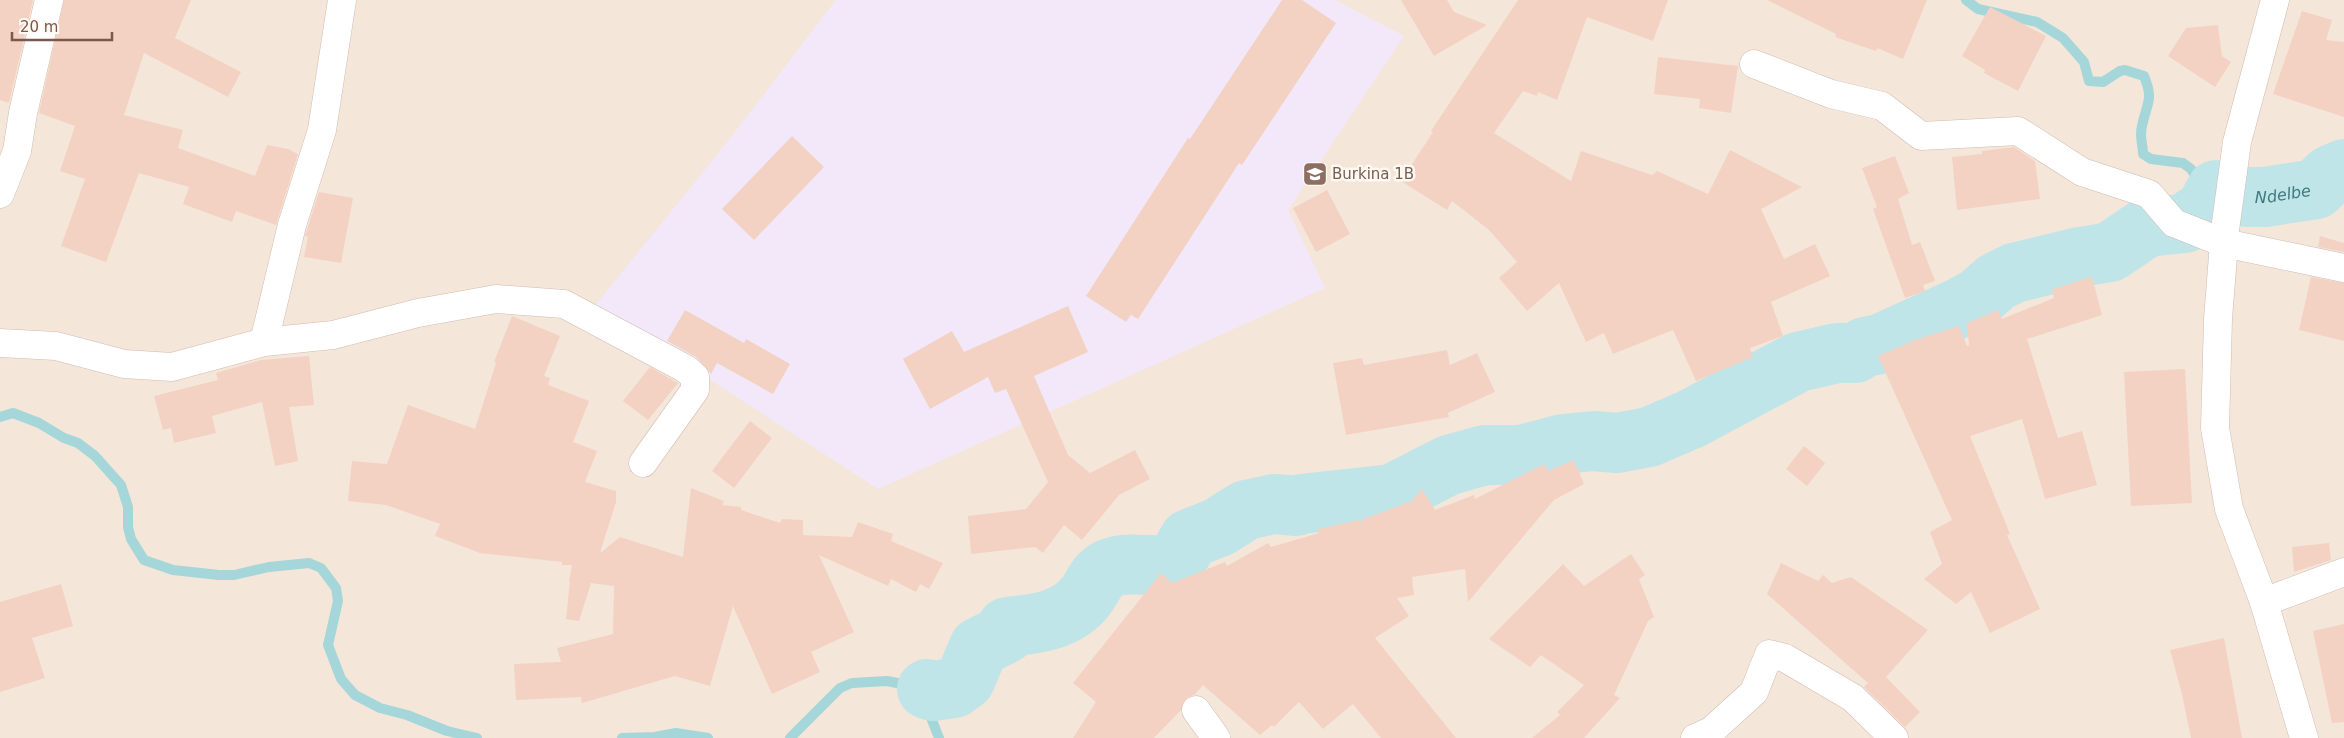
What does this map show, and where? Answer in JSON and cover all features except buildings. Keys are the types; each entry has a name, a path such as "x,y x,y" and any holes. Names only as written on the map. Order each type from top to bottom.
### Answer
{"street":[{"path":"0,194 17,151 23,113 49,0"},
{"path":"264,342 292,225 322,130 342,0"},
{"path":"2276,0 2237,142 2225,236 2218,320 2215,428 2229,509 2264,602 2304,738"},
{"path":"1754,64 1831,94 1882,106 1921,136 2018,131 2082,172 2149,194 2174,223 2344,268"},
{"path":"0,343 56,346 124,364 172,368 264,342 333,335 418,313 496,299 564,304 686,369 695,377 695,390 643,463"},
{"path":"2264,602 2344,572"},
{"path":"1695,738 1711,731 1754,692 1769,654 1785,658 1853,698 1894,738"},
{"path":"1196,710 1216,738"}],"shaded area":[{"path":"0,0 2344,0 2344,738 0,738"},
{"path":"836,0 1335,0 1404,36 1288,210 1325,288 878,489 689,366 593,308 725,145"}],"waterway":[{"path":"1966,0 1978,9 2037,22 2063,38 2084,62 2089,81 2103,82 2120,71 2125,70 2144,76 2149,96 2141,130 2143,154 2151,159 2183,163 2191,169 2198,180 2216,190"},
{"name":"Ndelbe","path":"927,689 933,691 954,688 965,680 979,647 1005,634 1007,627 1050,620 1070,611 1086,596 1099,576 1108,569 1127,565 1175,564 1189,539 1219,527 1246,510 1274,504 1297,506 1392,494 1449,465 1485,455 1521,455 1563,444 1594,441 1617,443 1649,437 1691,419 1798,362 1837,353 1855,353 1865,347 1880,344 1959,308 1979,297 1996,282 2014,273 2080,257 2110,252 2147,227 2185,223 2205,210 2216,190 2246,197 2265,197 2316,189 2330,175 2344,169"},
{"path":"0,417 13,413 39,423 64,438 78,443 95,456 121,485 128,507 128,527 131,539 144,560 173,570 219,575 234,575 269,567 309,563 321,568 336,588 338,601 328,645 341,679 355,695 380,708 407,715 447,731 477,738"},
{"path":"790,738 840,688 852,683 887,681 927,689 930,715 939,738"},
{"path":"622,738 655,737 676,733 708,738"}],"place":[{"name":"Burkina 1B","path":"1315,174"}]}
